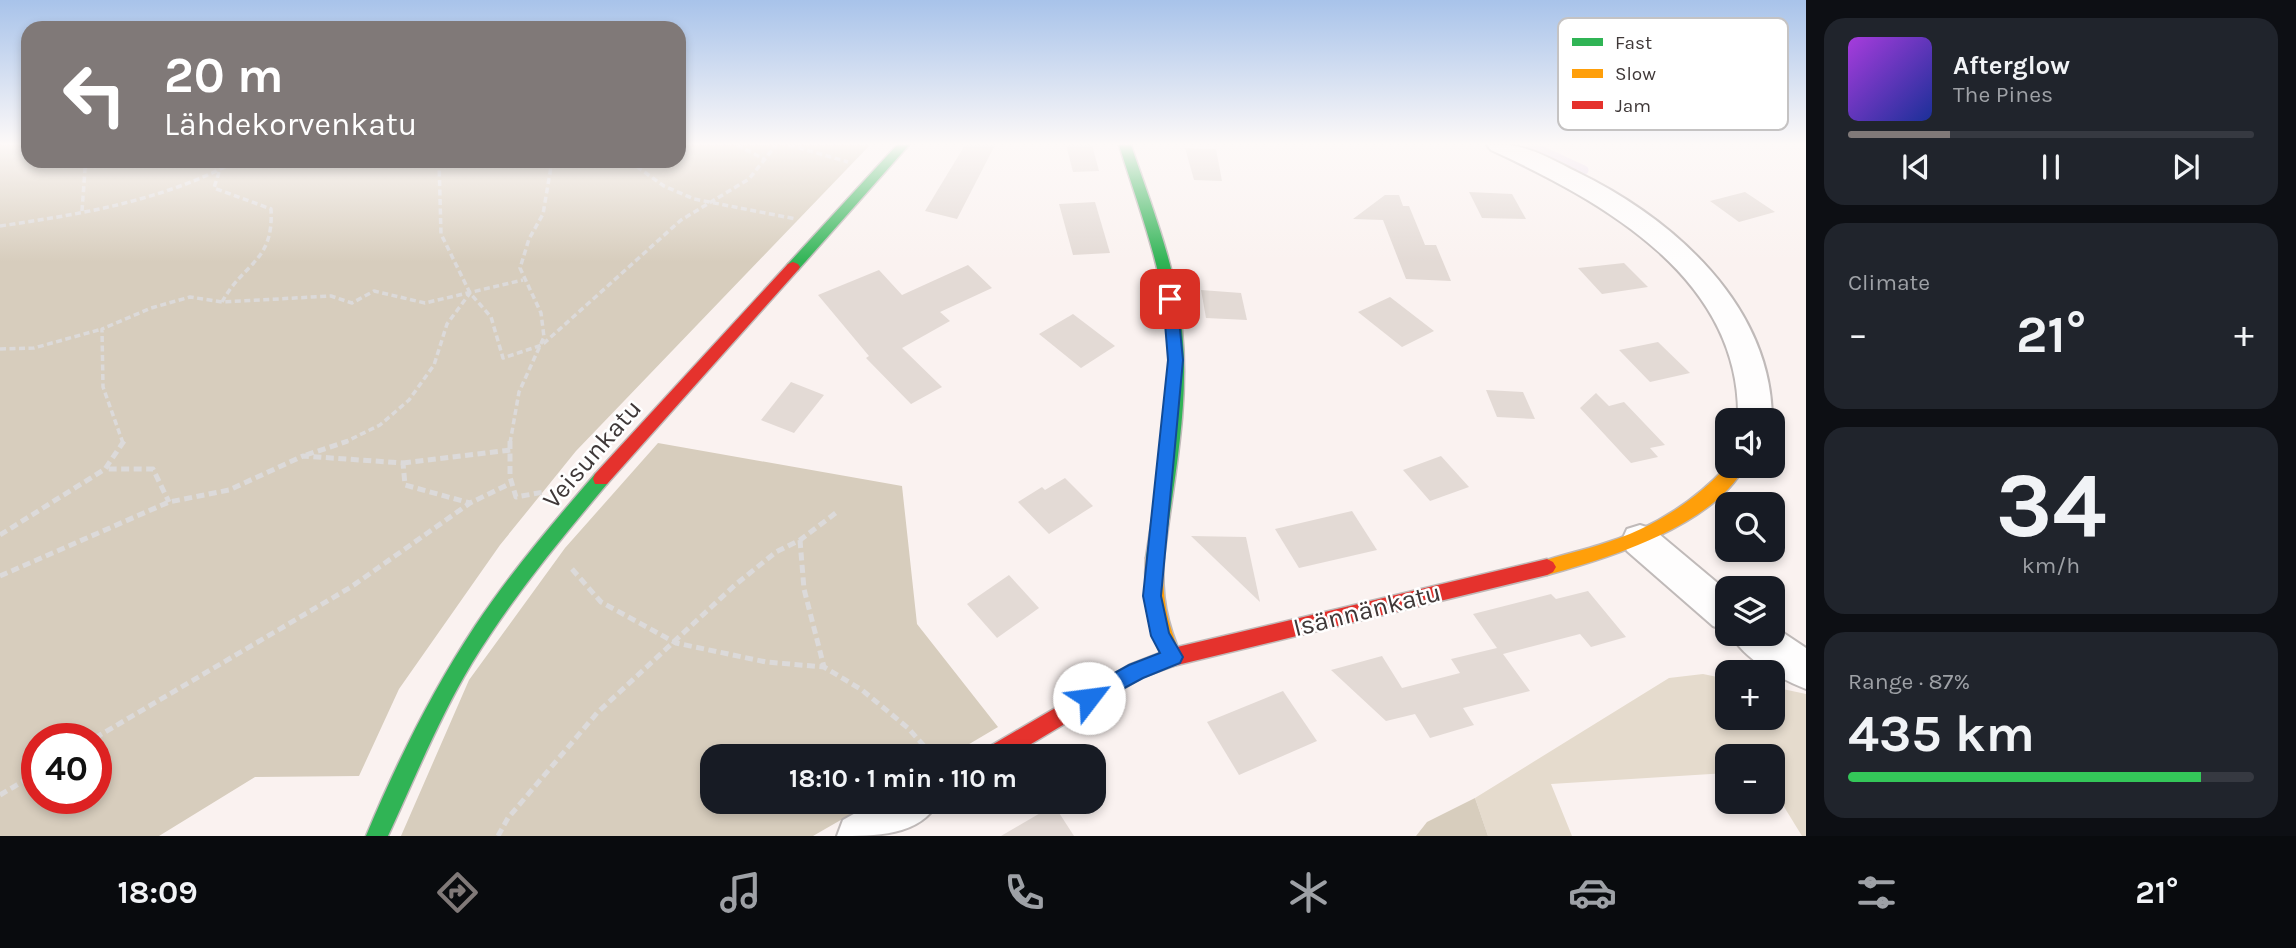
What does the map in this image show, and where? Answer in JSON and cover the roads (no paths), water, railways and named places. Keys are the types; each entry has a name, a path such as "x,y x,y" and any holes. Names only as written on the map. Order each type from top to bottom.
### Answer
{"street":[{"name":"Veisunkatu","path":"377,836 449,686 485,628 548,542 610,468 867,184"},
{"path":"1138,184 1161,255 1173,323 1176,360 1152,586 1160,636 1173,657"},
{"path":"1582,184 1632,214 1690,264 1714,293 1741,348 1756,400 1756,408"},
{"name":"Isännänkatu","path":"1012,744 1136,671 1173,657 1583,558 1640,540 1691,510 1728,478"},
{"path":"1640,540 1715,604"},
{"path":"1769,646 1806,670"},
{"path":"859,836 896,814"}]}
